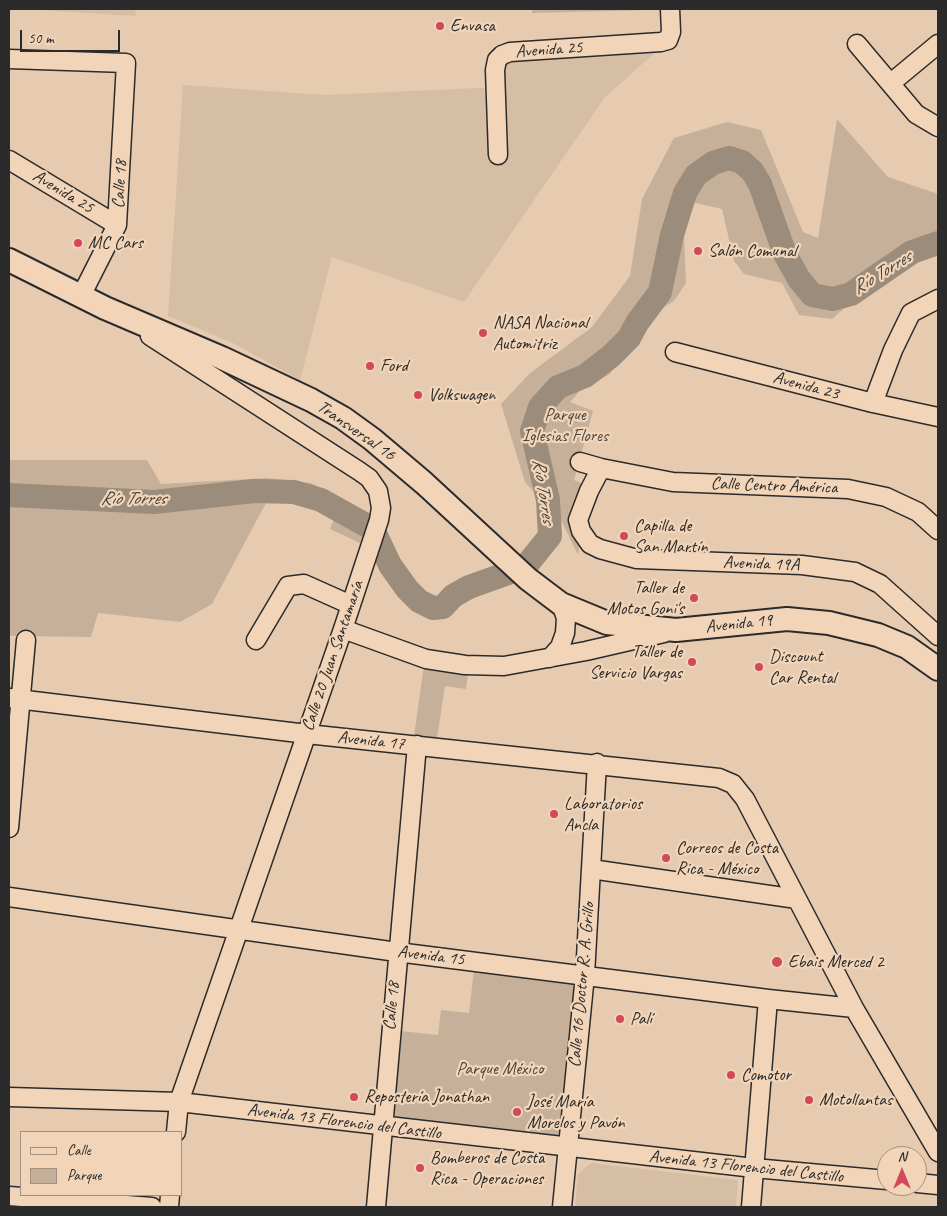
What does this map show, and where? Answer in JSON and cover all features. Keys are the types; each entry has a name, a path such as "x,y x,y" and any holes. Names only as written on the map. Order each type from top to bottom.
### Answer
{"main road":[{"name":"Transversal 16","path":"9,260 106,308 222,358 311,400 343,418 372,439 424,483 528,579 561,604 607,623 676,630"},
{"name":"Avenida 19","path":"676,630 787,619 829,624 878,635 934,656"}],"street":[{"name":"Avenida 25","path":"498,155 495,70 497,60 502,55 668,40 671,32 670,9"},
{"path":"857,44 916,114 938,127"},
{"path":"891,83 938,44"},
{"name":"Calle 18","path":"9,59 126,63 117,225 81,296"},
{"name":"Avenida 25","path":"9,160 117,225"},
{"path":"873,403 893,350 910,313 938,299"},
{"name":"Calle 20 Juan Santamaría","path":"106,308 369,478 378,490 381,508 380,520 343,630 179,1102 176,1131"},
{"name":"Avenida 23","path":"675,352 873,403 938,417"},
{"name":"Calle Centro América","path":"580,462 673,482 848,488 886,497 902,504 918,512 938,530"},
{"name":"Avenida 19A","path":"601,468 589,490 578,520 581,531 590,544 600,549 637,559 802,565 855,572 880,584 938,636"},
{"path":"256,640 284,591 294,584 304,584 351,605"},
{"path":"550,658 560,647 565,633 566,618 561,604"},
{"name":"Avenida 19","path":"343,630 426,658 465,664 504,666 550,658 676,630"},
{"path":"9,828 15,699 26,640"},
{"name":"Avenida 17","path":"15,699 307,734 597,763 719,778 733,784 746,799 797,898"},
{"name":"Calle 18","path":"376,1207 397,952 417,745"},
{"name":"Calle 16 Doctor R. A. Grillo","path":"562,1207 585,975 597,763"},
{"path":"591,869 797,898 854,1008 938,1152"},
{"name":"Avenida 15","path":"9,897 397,952 768,999 854,1008"},
{"path":"750,1207 768,999"},
{"name":"Avenida 13 Florencio del Castillo","path":"9,1097 179,1102 567,1148 877,1179"},
{"path":"9,1196 152,1207"}],"shaded area":[{"path":"135,9 136,16 39,10"},
{"path":"666,43 605,97 464,302 332,257 300,380 233,343 168,316 183,85 324,95 499,87 506,50"},
{"path":"591,1163 738,1180 736,1207 575,1207 578,1174"}],"green space":[{"path":"532,9 653,9 653,10 532,13"},
{"name":"Parque Iglesias Flores","path":"837,119 888,177 938,194 938,244 916,246 832,319 799,315 782,283 744,274 734,261 722,209 691,202 684,235 686,283 674,301 642,321 610,374 580,391 570,402 593,411 574,480 599,491 582,527 578,555 563,524 525,482 501,404 529,374 592,327 630,276 642,199 674,138 727,122 761,130 803,232 818,238"},
{"path":"9,460 147,460 161,484 267,478 311,483 377,517 360,543 330,529 335,517 299,502 266,503 212,604 180,622 98,613 91,637 14,636 9,635"},
{"path":"424,665 468,673 466,689 445,686 437,738 414,736"},
{"name":"Parque México","path":"474,969 574,982 558,1142 389,1121 401,1031 438,1035 441,1010 469,1013"}],"waterway":[{"name":"Río Torres","path":"9,495 154,502 254,491 294,492 321,500 373,529 390,565 407,589 419,601 433,608 443,607 453,596 469,587 525,567 550,536 548,500 532,431 540,407 558,387 585,376 611,356 629,338 637,323 660,292 672,235 685,193 696,175 713,163 729,158 742,162 752,171 760,184 785,254 799,279 812,295 833,299 851,294 912,252 938,243"}],"place":[{"name":"Envasa","path":"440,26"},
{"name":"MC Cars","path":"78,243"},
{"name":"Salón Comunal","path":"698,251"},
{"name":"NASA Nacional Automitriz","path":"483,333"},
{"name":"Ford","path":"370,366"},
{"name":"Volkswagen","path":"418,395"},
{"name":"Capilla de San Martín","path":"624,536"},
{"name":"Taller de Motos Goni's","path":"694,598"},
{"name":"Taller de Servicio Vargas","path":"692,662"},
{"name":"Discount Car Rental","path":"759,667"},
{"name":"Laboratorios Ancla","path":"554,814"},
{"name":"Correos de Costa Rica - México","path":"666,858"},
{"name":"Ebais Merced 2","path":"777,962"},
{"name":"Palí","path":"620,1019"},
{"name":"Comotor","path":"731,1075"},
{"name":"Repostería Jonathan","path":"354,1097"},
{"name":"Motollantas","path":"809,1100"},
{"name":"José María Morelos y Pavón","path":"517,1112"},
{"name":"Bomberos de Costa Rica - Operaciones","path":"420,1168"}]}
